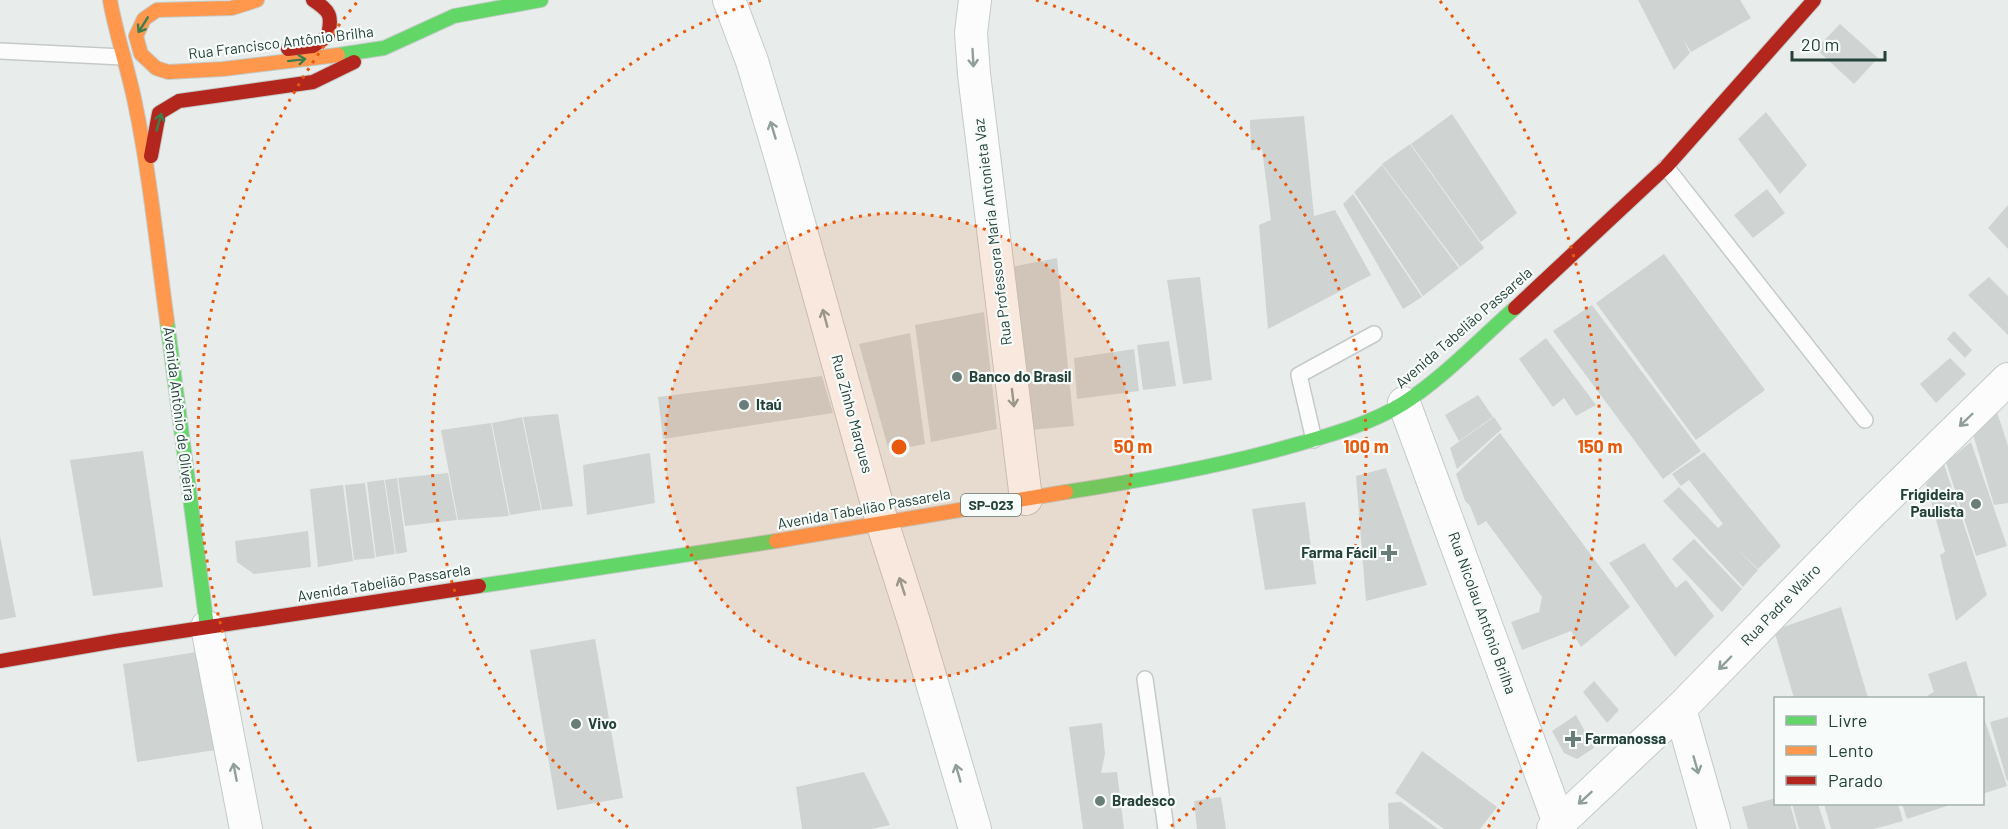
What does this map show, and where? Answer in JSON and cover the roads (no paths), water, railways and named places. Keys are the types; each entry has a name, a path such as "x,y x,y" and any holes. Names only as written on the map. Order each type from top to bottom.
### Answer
{"main road":[{"name":"Avenida Antônio de Oliveira","path":"110,0 135,101 148,179 207,627"},
{"name":"Rua Francisco Antônio Brilha","path":"257,0 232,8 157,10 144,19 136,36 141,54 156,68 168,72 224,69 384,48 454,16 541,0"},
{"path":"224,69 271,52 313,46 328,36 331,19 326,9 313,0"},
{"name":"Avenida Tabelião Passarela","path":"0,661 207,627 822,534 882,522 1142,480 1267,453 1314,440 1370,420 1404,403 1441,374 1666,167 1814,0"},
{"path":"148,179 159,113 178,101 313,82 384,48"}],"street":[{"name":"Rua Zinho Marques","path":"729,0 752,61 782,162 882,522 975,829"},
{"name":"Rua Professora Maria Antonieta Vaz","path":"975,0 971,33 974,74 1026,499"},
{"name":"Rua Padre Wairo","path":"1556,826 1680,709 1867,517 2008,380"},
{"name":"Rua Nicolau Antônio Brilha","path":"1404,403 1556,826"},
{"name":"Avenida Antônio de Oliveira","path":"207,627 246,829"},
{"path":"1680,709 1714,829"}],"lane":[{"path":"0,51 123,57"},
{"path":"1666,167 1865,420"},
{"path":"1314,440 1299,375 1374,334"},
{"path":"1145,679 1166,829"}],"place":[{"name":"Banco do Brasil","path":"957,377"},
{"name":"Itaú","path":"744,405"},
{"name":"Frigideira Paulista","path":"1976,504"},
{"name":"Farma Fácil","path":"1389,553"},
{"name":"Vivo","path":"576,724"},
{"name":"Farmanossa","path":"1573,739"},
{"name":"Bradesco","path":"1100,801"}]}
